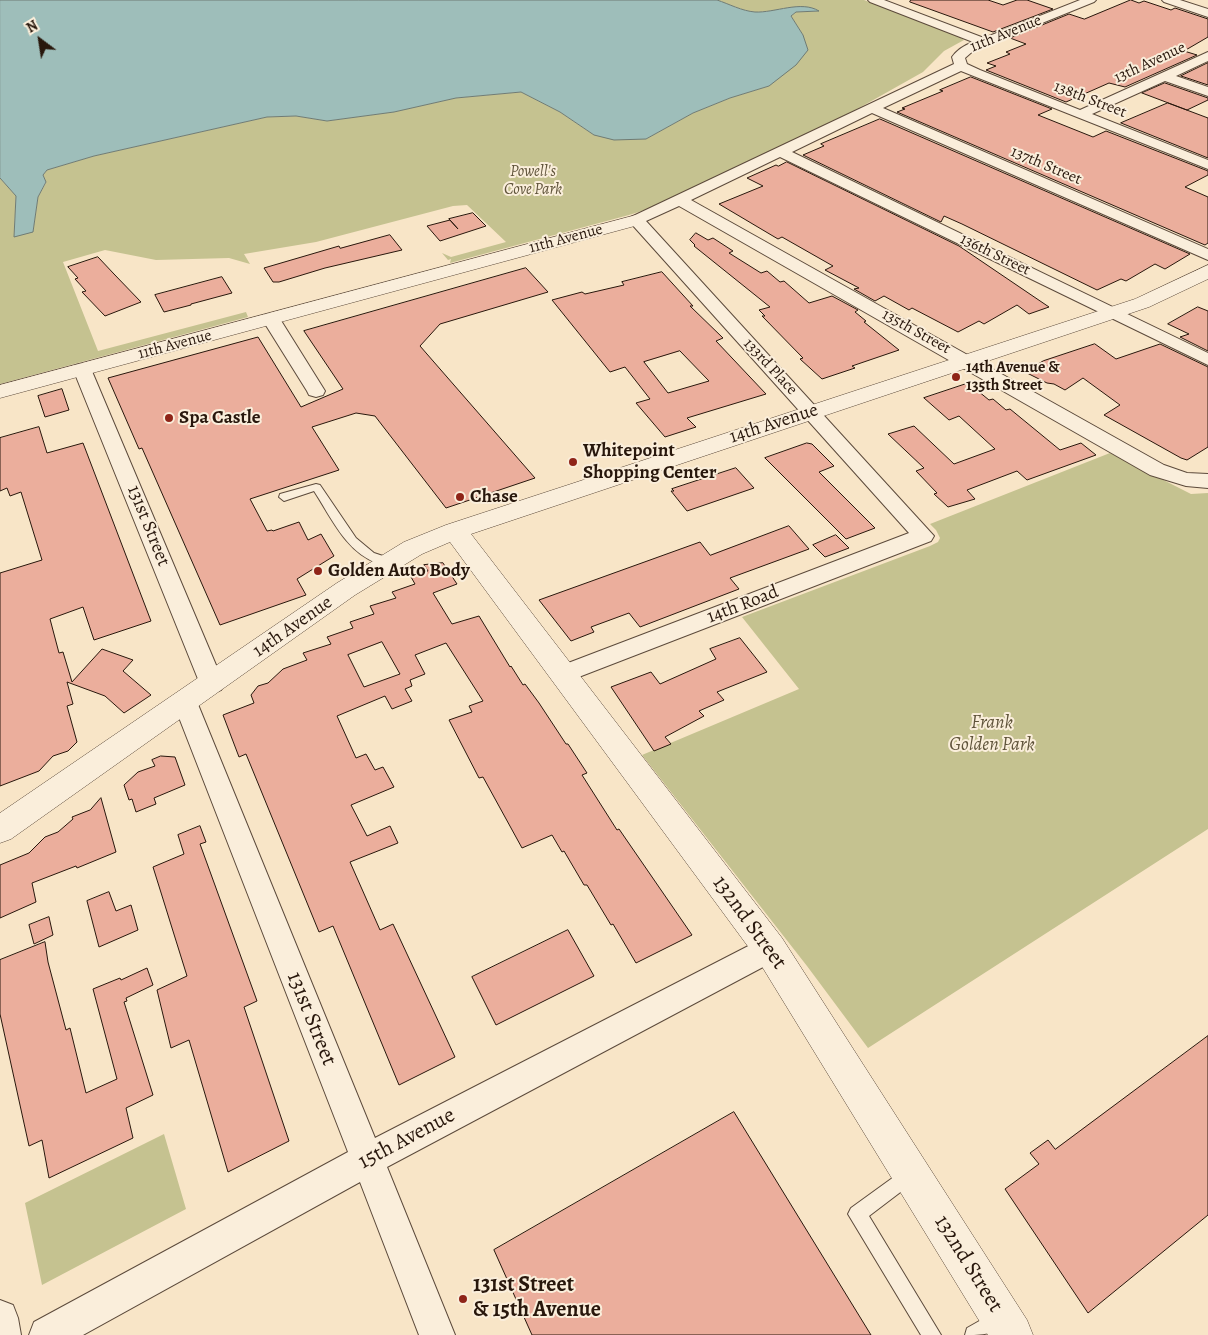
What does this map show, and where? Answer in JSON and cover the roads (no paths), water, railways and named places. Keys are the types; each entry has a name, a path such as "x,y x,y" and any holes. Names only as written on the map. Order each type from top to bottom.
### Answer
{"street":[{"path":"874,0 983,42"},
{"path":"889,6 904,0"},
{"name":"11th Avenue","path":"0,392 636,220 960,66 958,59 960,55 983,42 1090,0"},
{"path":"1168,0 1208,13"},
{"name":"13th Avenue","path":"1080,115 1208,56"},
{"name":"138th Street","path":"960,66 1208,165"},
{"path":"1165,76 1208,92"},
{"name":"137th Street","path":"871,108 1208,255"},
{"name":"136th Street","path":"780,152 1113,312 1208,360"},
{"name":"135th Street","path":"680,200 1157,470 1186,479 1208,481"},
{"name":"133rd Place","path":"636,220 922,536"},
{"name":"14th Avenue","path":"0,830 346,589 413,548 456,531 1113,312 1165,293 1208,271"},
{"path":"271,319 316,391"},
{"name":"131st Street","path":"82,369 212,684"},
{"name":"132nd Street","path":"456,531 770,949 911,1174 996,1329"},
{"name":"14th Road","path":"564,674 922,536"},
{"name":"131st Street","path":"185,702 437,1335"},
{"name":"15th Avenue","path":"48,1335 367,1160 770,949"},
{"path":"0,1318 3,1335"}],"lane":[{"path":"284,497 316,487 352,541 370,556 388,562"},
{"path":"911,1174 857,1214 932,1335"}],"water":[{"path":"0,0 717,0 740,9 755,12 796,7 812,8 819,11 796,12 791,16 803,35 808,50 796,65 769,86 730,98 693,113 646,139 614,140 594,135 560,112 521,92 456,98 394,112 327,121 296,116 267,117 94,156 47,170 43,175 46,182 38,197 33,232 14,237 16,196 0,178"}],"place":[{"name":"14th Avenue & 135th Street","path":"956,377"},
{"name":"Spa Castle","path":"169,418"},
{"name":"Whitepoint Shopping Center","path":"573,462"},
{"name":"Chase","path":"460,497"},
{"name":"Golden Auto Body","path":"318,571"},
{"name":"131st Street & 15th Avenue","path":"463,1299"}],"park label":[{"name":"Powell's Cove Park","path":"533,181"},
{"name":"Frank Golden Park","path":"992,734"}]}
